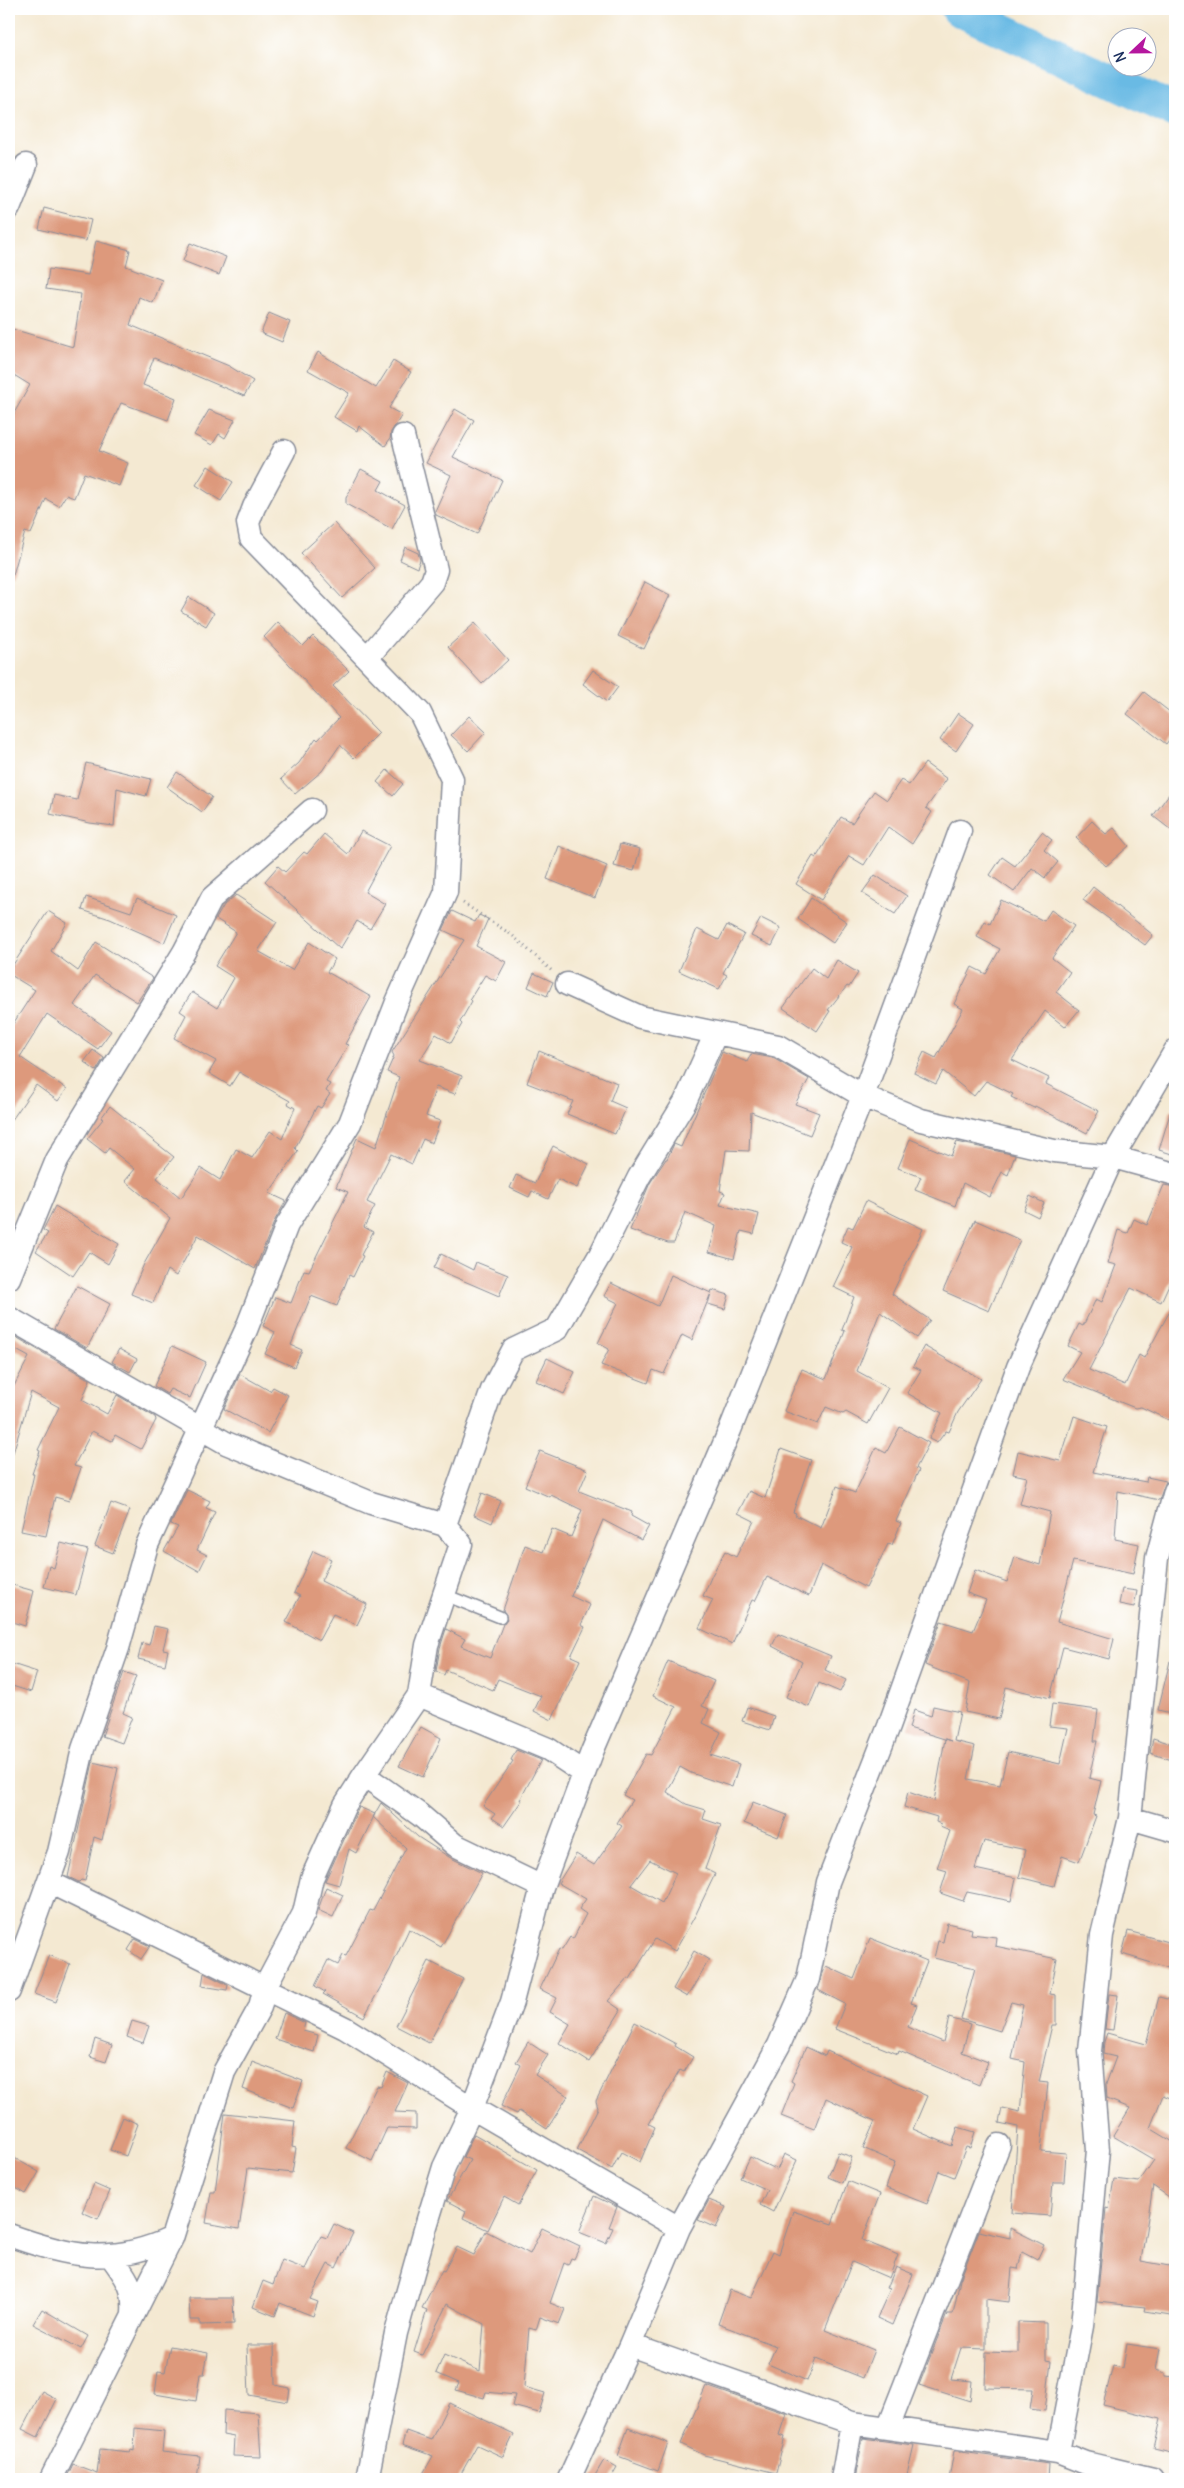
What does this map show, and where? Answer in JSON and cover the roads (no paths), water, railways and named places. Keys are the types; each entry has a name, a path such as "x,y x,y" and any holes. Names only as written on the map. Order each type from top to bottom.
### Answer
{"street":[{"path":"9,208 26,166"},
{"path":"367,658 432,582 436,570 403,436"},
{"path":"9,1991 59,1852 84,1748 118,1648 147,1545 246,1330 287,1225 350,1123 397,1002 446,892 452,779 420,714 251,538 248,523 254,507 284,451"},
{"path":"9,1278 57,1160 184,952 212,898 312,810"},
{"path":"367,2479 396,2333 426,2226 444,2167 472,2108 512,2002 542,1887 584,1773 730,1430 863,1096 960,831"},
{"path":"567,984 640,1017 778,1046 863,1096 921,1120 1054,1151 1113,1157 1175,1174"},
{"path":"445,1524 492,1390 513,1350 557,1330 601,1254 639,1177 685,1102 716,1033"},
{"path":"569,2479 630,2345 680,2228 779,2045 808,1979 828,1882 889,1726 1018,1367 1113,1157 1175,1051"},
{"path":"9,1318 226,1443 371,1503 445,1524 461,1544 445,1595 426,1645 419,1695 345,1804 312,1878 304,1913 265,1987 260,2007 224,2072 172,2238 51,2479"},
{"path":"1058,2452 1082,2326 1098,2150 1090,2051 1102,1935 1130,1818 1158,1558 1175,1491"},
{"path":"419,1695 548,1749 584,1773"},
{"path":"364,1775 420,1815 455,1845 542,1887"},
{"path":"1130,1818 1175,1830"},
{"path":"49,1882 345,2028 472,2108 680,2228"},
{"path":"888,2428 999,2145"},
{"path":"9,2235 48,2249 81,2256 111,2256 146,2250 172,2238"},
{"path":"111,2256 131,2285 134,2296 133,2318"},
{"path":"630,2345 852,2423 1058,2452 1082,2471 1153,2479"},
{"path":"842,2479 852,2423"}],"lane":[{"path":"445,1595 500,1617"}],"waterway":[{"path":"958,9 1175,111"}]}
